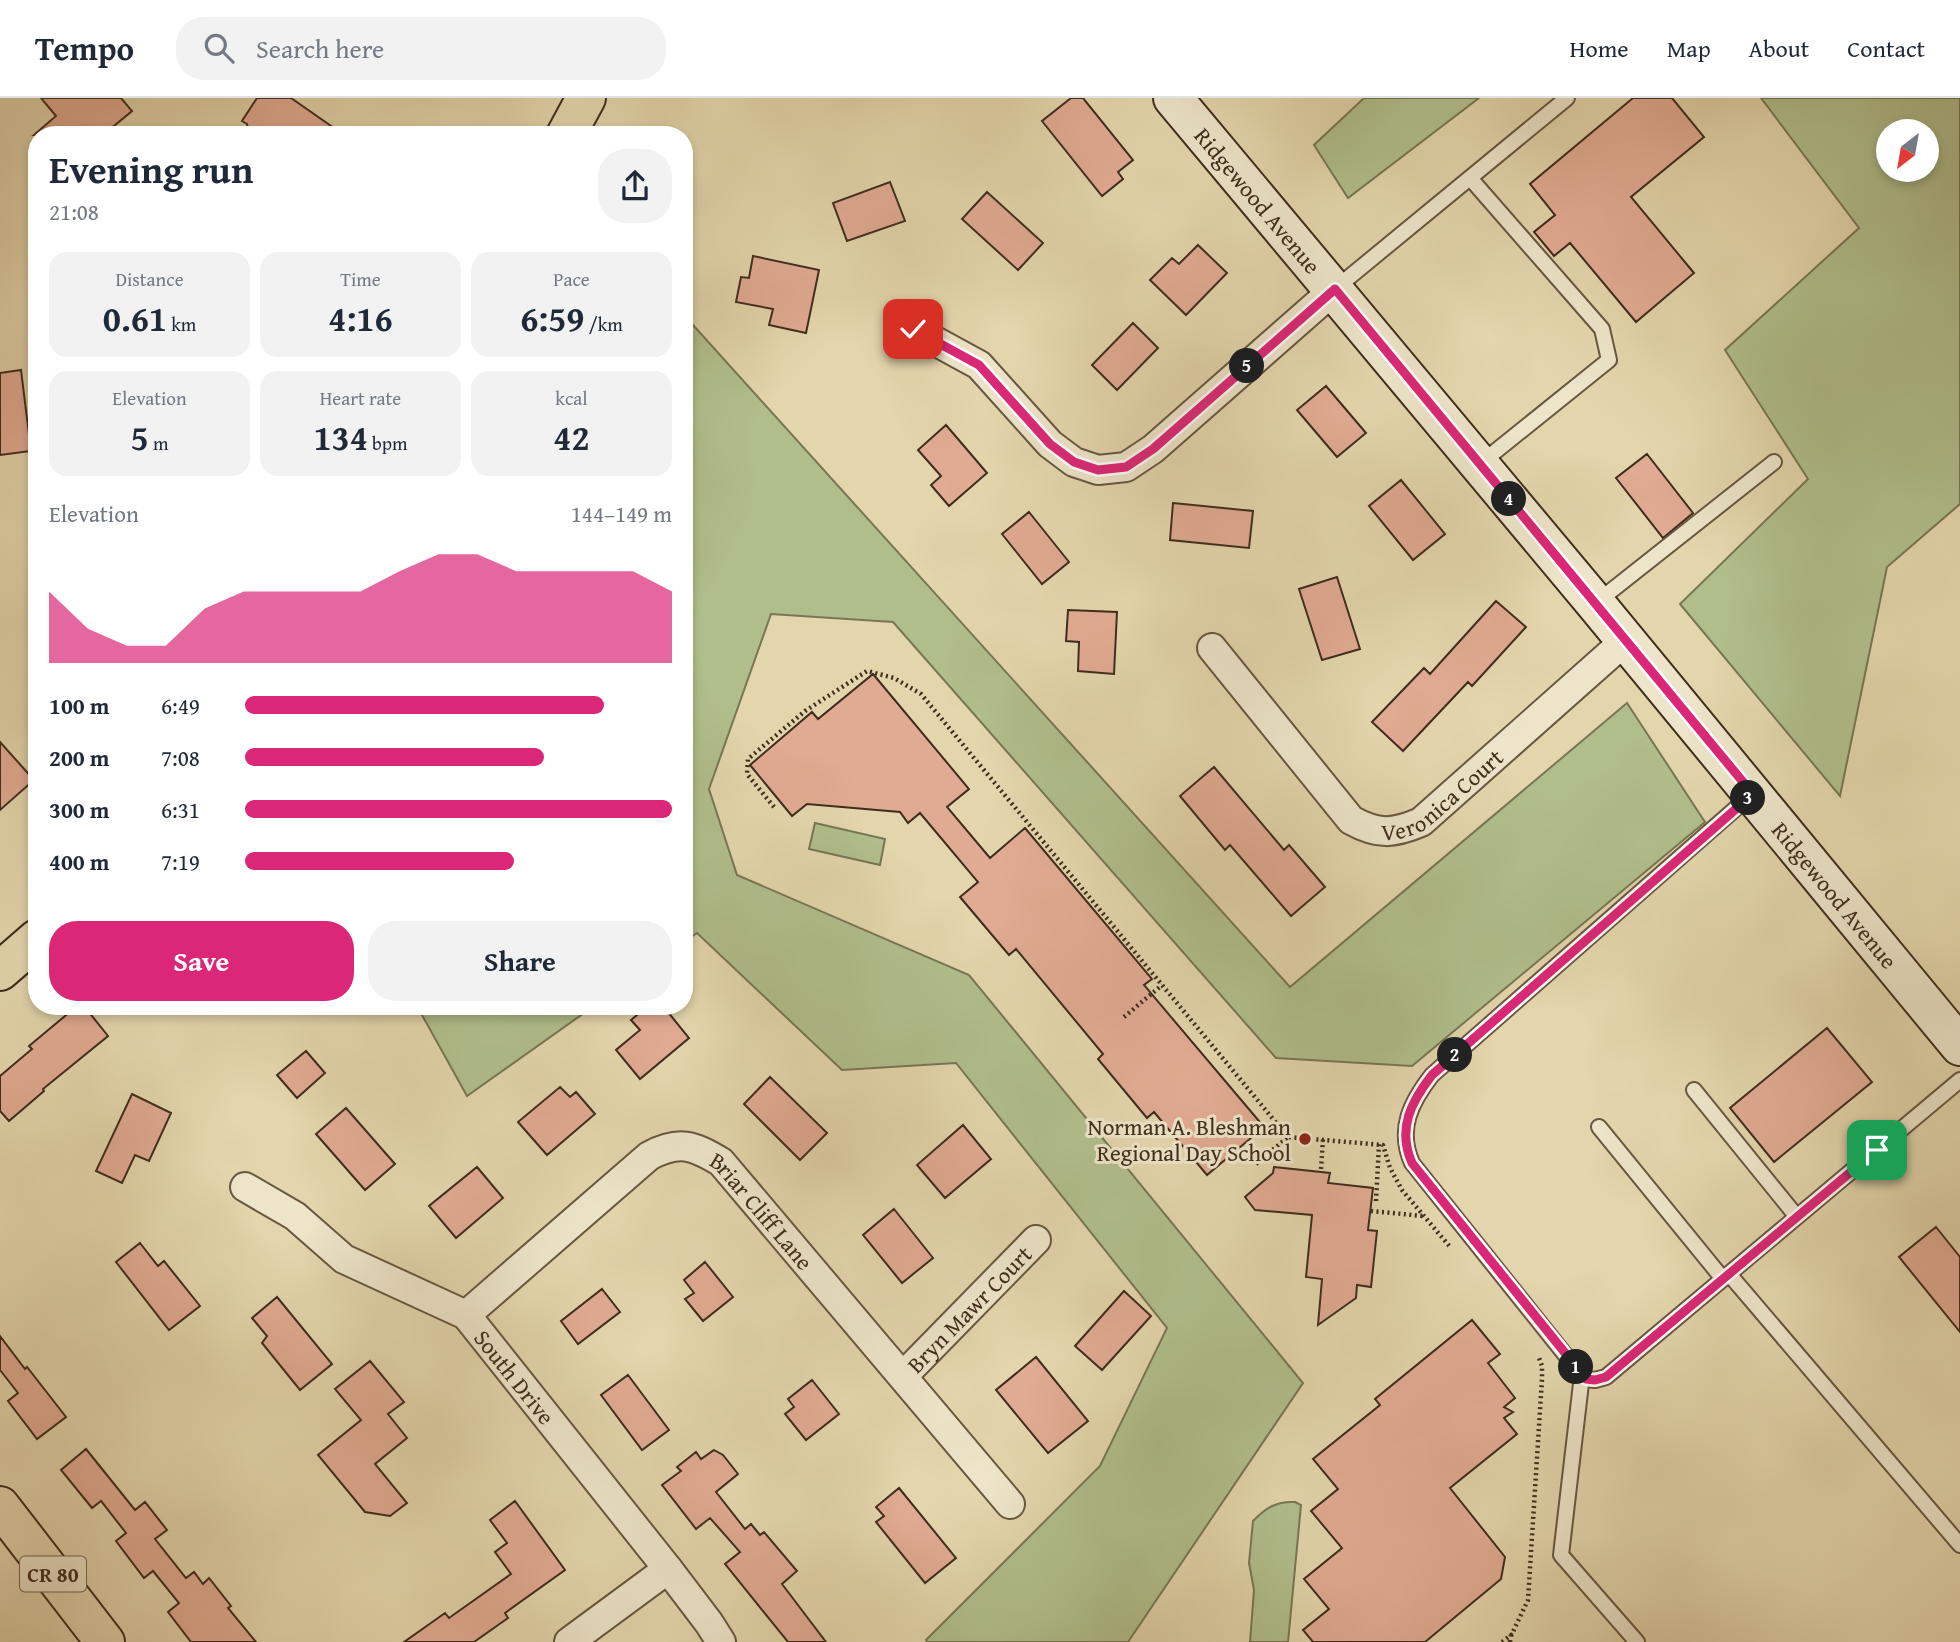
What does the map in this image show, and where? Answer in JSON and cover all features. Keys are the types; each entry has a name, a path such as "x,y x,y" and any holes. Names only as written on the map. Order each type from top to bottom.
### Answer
{"main road":[{"path":"571,126 586,98"},
{"path":"0,971 28,947"},
{"name":"CR 80","path":"0,1507 105,1642"}],"street":[{"name":"Ridgewood Avenue","path":"1173,98 1335,289 1960,1046"},
{"path":"913,329 979,365 1050,444 1074,462 1098,470 1126,467 1153,449 1335,289"},
{"name":"Veronica Court","path":"1212,648 1351,820 1367,829 1385,832 1404,830 1420,822 1626,640"},
{"name":"Briar Cliff Lane","path":"466,1315 649,1156 666,1147 682,1146 702,1151 721,1162 1010,1504"},
{"name":"South Drive","path":"245,1187 295,1216 344,1259 466,1315 668,1569 721,1642"},
{"name":"Bryn Mawr Court","path":"903,1376 1036,1240"},
{"path":"569,1642 668,1569"}],"lane":[{"path":"1335,289 1567,98"},
{"path":"1470,178 1602,329 1609,360 1480,464"},
{"path":"1595,603 1774,462"},
{"path":"1753,794 1432,1075 1416,1095 1409,1113 1405,1133 1407,1152 1412,1163 1582,1375 1586,1379 1595,1380 1606,1377 1960,1080"},
{"path":"1694,1090 1797,1217"},
{"path":"1599,1127 1960,1545"},
{"path":"1582,1375 1561,1555 1637,1642"}],"path":[{"path":"774,807 747,774 748,759 806,711 867,671 894,678 921,694 1288,1137"},
{"path":"1124,1017 1163,985"},
{"path":"1256,1164 1288,1137 1383,1144 1390,1168 1402,1190 1458,1255"},
{"path":"1321,1169 1323,1139"},
{"path":"1376,1201 1379,1144"},
{"path":"1371,1211 1424,1216"},
{"path":"1511,1636 1528,1600 1542,1379 1542,1366 1534,1345"},
{"path":"1502,1642 1511,1634 1510,1642"}],"green space":[{"path":"1364,98 1479,98 1348,198 1314,145"},
{"path":"1761,98 1960,98 1960,504 1887,567 1840,796 1680,604 1808,479 1725,350 1859,228"},
{"path":"693,325 1290,987 1627,703 1705,822 1412,1066 1276,1058 893,622 771,614 709,789 737,875 969,975 1303,1383 1128,1642 926,1640 1100,1466 1167,1328 956,1063 842,1070 697,933 693,936"},
{"path":"815,823 885,839 880,865 809,849"},
{"path":"422,1015 581,1015 467,1096"},
{"path":"1295,1502 1301,1505 1288,1642 1250,1642 1254,1590 1249,1563 1253,1521 1272,1506"}],"building":[{"path":"41,98 121,98 132,111 114,126 44,126 56,116"},
{"path":"257,98 291,98 331,126 247,126 242,121"},
{"path":"1071,98 1083,98 1133,160 1118,172 1123,179 1102,196 1042,121"},
{"path":"1633,98 1672,98 1704,137 1631,197 1694,273 1636,322 1570,243 1554,256 1534,232 1555,215 1530,184"},
{"path":"890,182 905,221 847,241 833,203"},
{"path":"987,192 1043,243 1018,270 962,219"},
{"path":"1198,245 1227,273 1186,315 1150,280 1172,258 1179,264"},
{"path":"753,256 819,270 806,333 769,325 773,309 736,302 741,277 749,278"},
{"path":"1133,323 1158,348 1117,390 1092,365"},
{"path":"21,370 28,427 28,451 0,455 0,373"},
{"path":"1326,386 1366,433 1337,457 1297,410"},
{"path":"946,425 987,473 949,506 931,485 941,476 918,450"},
{"path":"1647,454 1693,513 1663,538 1616,478"},
{"path":"1401,480 1445,534 1413,560 1369,506"},
{"path":"1173,503 1253,511 1249,548 1170,540"},
{"path":"1029,512 1069,562 1042,584 1002,534"},
{"path":"1337,577 1360,649 1322,660 1299,589"},
{"path":"1496,601 1526,627 1472,686 1468,682 1403,751 1372,722 1424,668 1430,674"},
{"path":"1068,610 1117,612 1114,674 1078,671 1079,642 1066,641"},
{"path":"873,674 969,789 947,807 990,858 1025,828 1152,979 1144,985 1264,1127 1207,1175 1154,1112 1147,1118 1098,1059 1103,1054 1016,949 1009,955 960,897 978,882 920,813 908,823 900,812 807,804 792,816 750,765 812,712 818,719"},
{"path":"0,742 28,773 28,785 0,810"},
{"path":"1214,767 1284,850 1289,845 1325,887 1291,916 1230,845 1225,850 1180,796"},
{"path":"66,1015 91,1015 108,1036 43,1089 44,1091 9,1121 0,1111 0,1076 32,1049 29,1046"},
{"path":"637,1015 670,1015 689,1038 640,1079 616,1050 640,1030 631,1020"},
{"path":"1827,1028 1872,1082 1774,1162 1730,1108"},
{"path":"306,1051 325,1073 297,1098 277,1075"},
{"path":"770,1077 827,1133 800,1160 744,1104"},
{"path":"560,1087 570,1097 576,1092 595,1114 547,1155 518,1122"},
{"path":"132,1094 171,1113 149,1161 135,1155 122,1183 96,1171"},
{"path":"346,1108 395,1164 365,1190 316,1134"},
{"path":"963,1125 991,1159 945,1198 917,1165"},
{"path":"477,1167 503,1198 456,1238 429,1206"},
{"path":"1274,1167 1330,1173 1328,1183 1373,1188 1368,1230 1377,1231 1371,1287 1357,1285 1356,1298 1318,1325 1322,1279 1306,1277 1312,1215 1255,1210 1245,1197 1273,1173"},
{"path":"894,1209 933,1258 902,1283 863,1235"},
{"path":"1936,1227 1960,1257 1960,1332 1899,1257"},
{"path":"140,1243 158,1266 164,1261 200,1306 169,1330 116,1262"},
{"path":"705,1262 733,1297 703,1321 685,1299 694,1293 684,1280"},
{"path":"602,1289 620,1312 578,1344 561,1321"},
{"path":"1124,1291 1151,1316 1102,1370 1075,1346"},
{"path":"277,1297 332,1364 300,1390 262,1343 267,1336 252,1318"},
{"path":"1472,1320 1500,1354 1488,1363 1515,1398 1504,1407 1513,1412 1504,1418 1517,1434 1450,1488 1505,1557 1501,1579 1425,1642 1313,1642 1303,1630 1329,1609 1304,1579 1342,1548 1311,1511 1338,1489 1313,1459 1380,1405 1375,1399"},
{"path":"0,1336 66,1417 37,1439 8,1401 18,1393 0,1370"},
{"path":"1036,1357 1088,1421 1048,1453 996,1390"},
{"path":"370,1361 404,1402 388,1414 407,1438 375,1464 407,1503 390,1516 365,1512 318,1455 361,1420 335,1389"},
{"path":"628,1375 669,1430 642,1450 601,1395"},
{"path":"812,1380 839,1414 806,1440 785,1414 794,1407 788,1399"},
{"path":"86,1449 135,1510 145,1502 167,1530 155,1539 186,1578 194,1572 203,1584 209,1578 231,1606 228,1608 256,1642 191,1642 168,1612 179,1603 153,1571 144,1578 116,1541 126,1533 101,1501 92,1508 61,1470"},
{"path":"714,1450 723,1455 738,1474 716,1492 745,1529 751,1524 760,1535 764,1532 797,1571 782,1584 826,1642 788,1642 725,1564 740,1552 710,1518 696,1529 662,1485 681,1471 677,1467 696,1452 701,1459"},
{"path":"899,1488 956,1558 925,1583 876,1522 884,1516 876,1507"},
{"path":"515,1501 565,1570 505,1613 508,1618 474,1642 404,1642 445,1613 449,1618 511,1574 495,1552 507,1543 490,1520"}],"place":[{"name":"Norman A. Bleshman Regional Day School","path":"1305,1139"}],"route":[{"path":"913,329 979,365 1050,444 1074,462 1098,470 1126,467 1153,449 1335,289 1753,794 1432,1075 1416,1095 1409,1113 1405,1133 1407,1152 1412,1163 1586,1379 1606,1377 1877,1150"}]}
